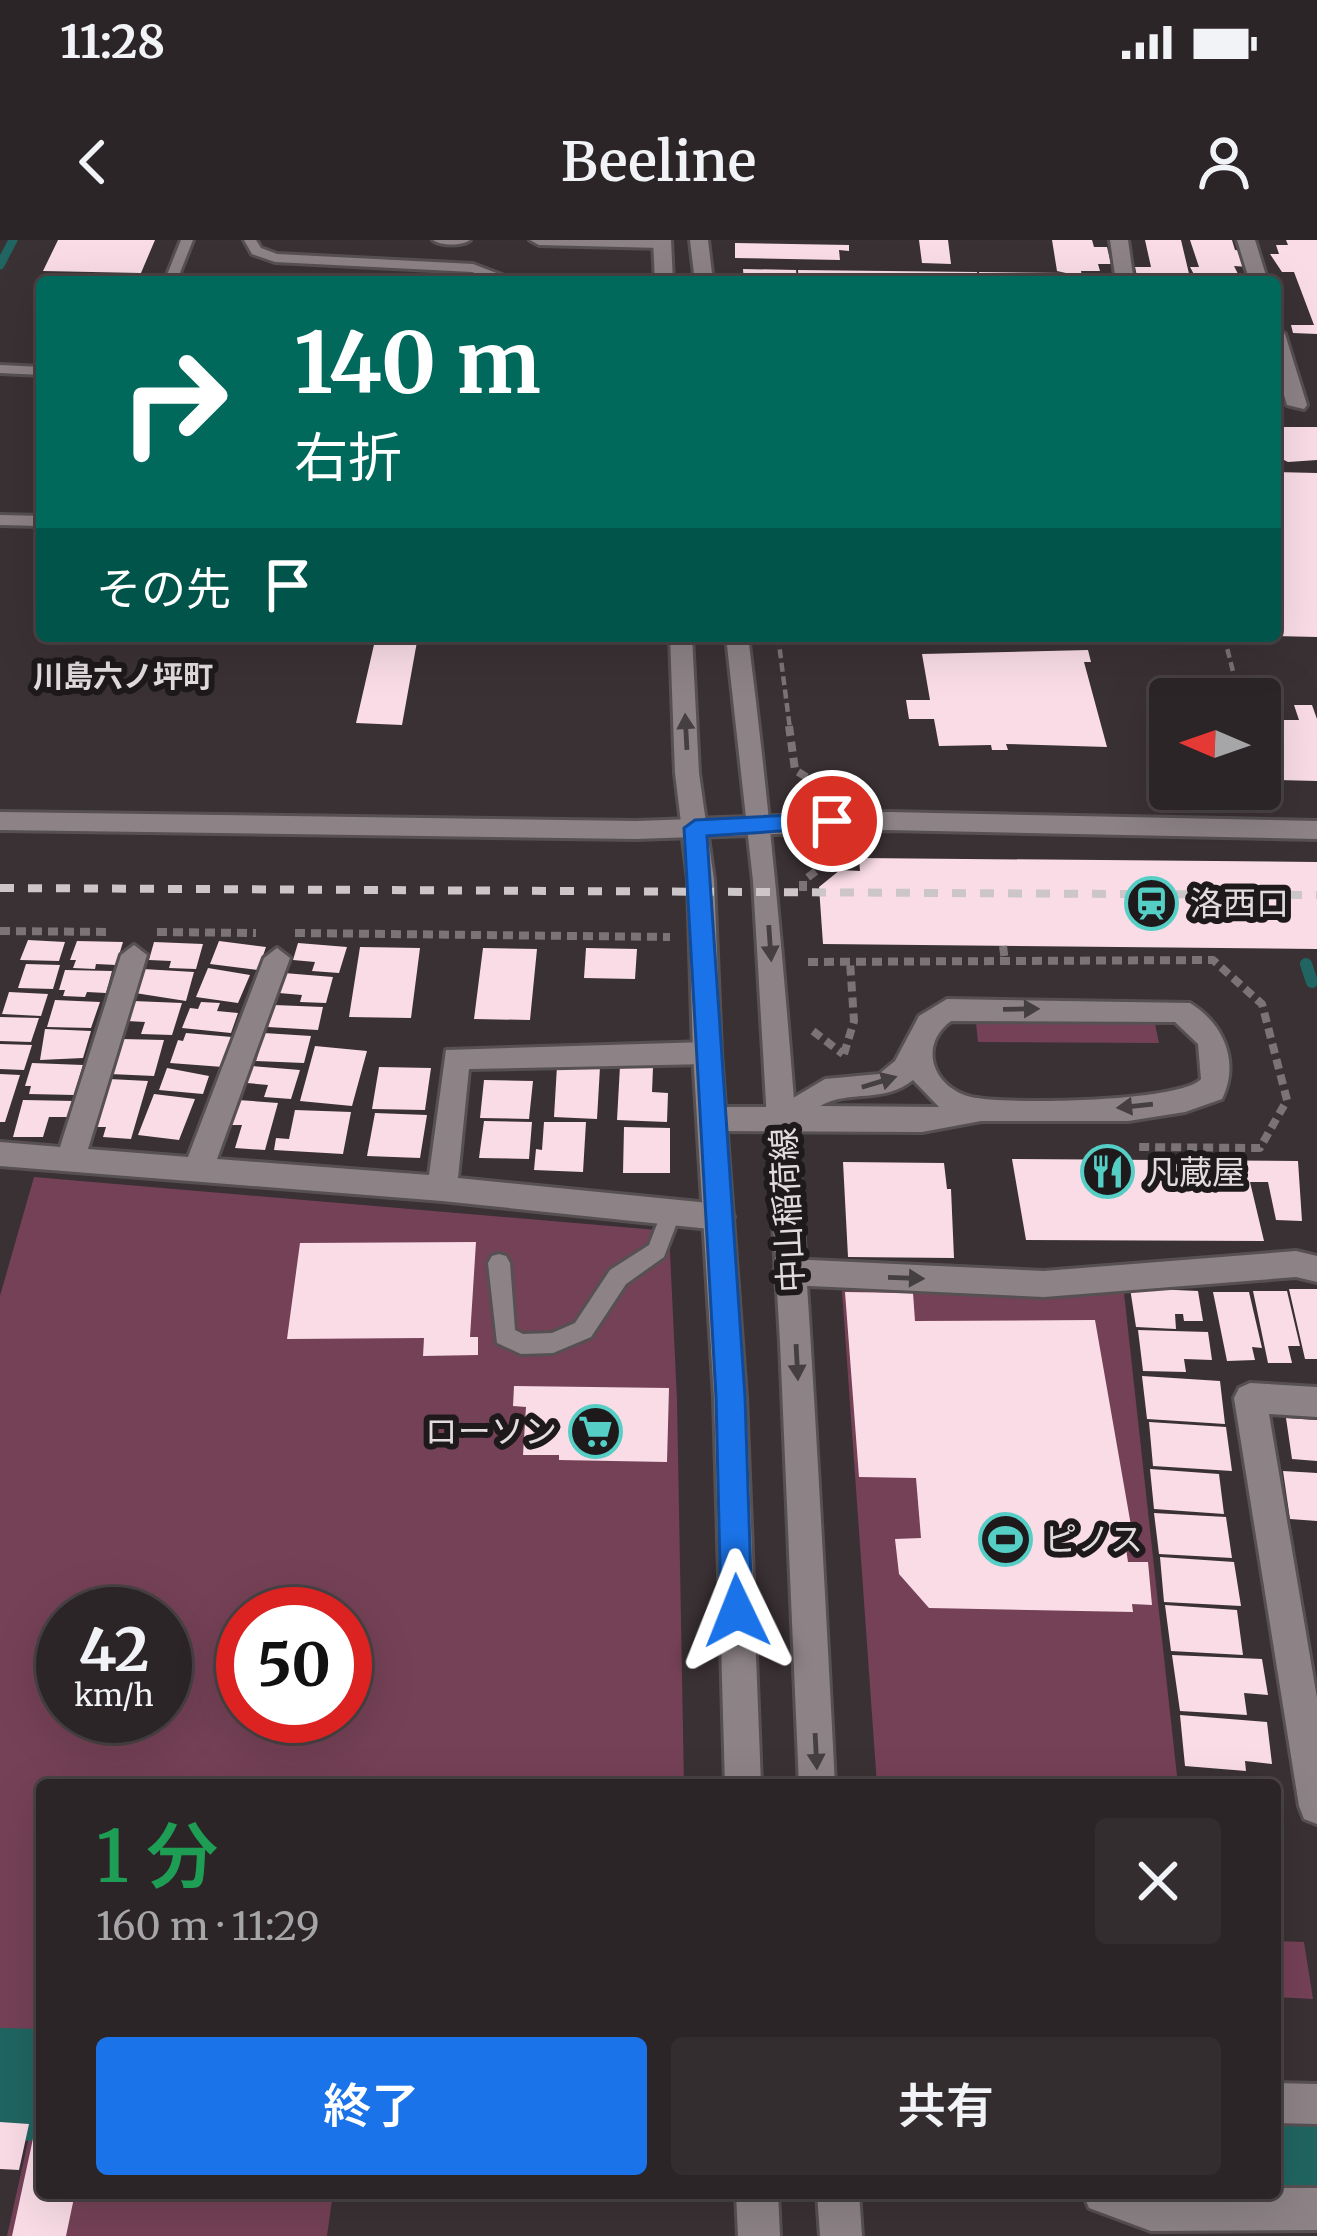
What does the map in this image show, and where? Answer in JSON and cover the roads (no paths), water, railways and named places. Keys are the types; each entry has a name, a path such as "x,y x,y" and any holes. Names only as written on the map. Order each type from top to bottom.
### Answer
{"street":[{"path":"539,240 662,242 664,276"},
{"path":"699,240 703,276"},
{"path":"1118,240 1125,276"},
{"path":"1246,240 1257,276"},
{"path":"1281,354 1296,405"},
{"name":"中山稲荷線","path":"681,642 687,773 701,880 706,1053 730,1397 743,1779"},
{"name":"中山稲荷線","path":"738,642 759,826 782,1119 818,1779"},
{"path":"0,821 695,828 888,821 1317,830"},
{"path":"70,1161 130,939"},
{"path":"198,1170 278,958"},
{"path":"782,1119 826,1089 872,1088 896,1078 916,1052 928,1021 947,1010 1165,1007 1196,1019 1208,1034 1219,1074 1212,1090 1192,1099 1098,1110 974,1109 957,1105 933,1087 916,1052"},
{"path":"442,1189 456,1058 706,1053"},
{"path":"712,1119 945,1118 974,1109"},
{"path":"0,1154 442,1189 719,1217"},
{"path":"789,1272 1044,1284 1296,1264 1317,1269"},
{"path":"1317,1402 1250,1398 1317,1806"},
{"path":"1281,2103 1317,2104"},
{"path":"757,2199 759,2236"},
{"path":"838,2199 841,2236"},
{"path":"1121,2199 1151,2210 1317,2210"}],"lane":[{"path":"177,276 187,240"},
{"path":"250,240 256,251 275,258 473,268 496,276"},
{"path":"439,240 464,240"},
{"path":"0,369 36,371"},
{"path":"0,520 36,520"},
{"path":"499,1263 505,1336 520,1344 553,1343 583,1330 618,1277 657,1251 671,1212"}],"waterway":[{"path":"0,265 13,240"},
{"path":"1306,964 1312,982"},
{"path":"0,2084 36,2085"},
{"path":"1281,2150 1317,2150"}],"railway":[{"path":"0,888 1317,895"}],"place":[{"name":"洛西口","path":"1151,903"},
{"name":"凡蔵屋","path":"1107,1172"},
{"name":"ローソン","path":"596,1431"},
{"name":"ピノス","path":"1005,1539"}],"district":[{"name":"川島六ノ坪町","path":"123,677"}]}
